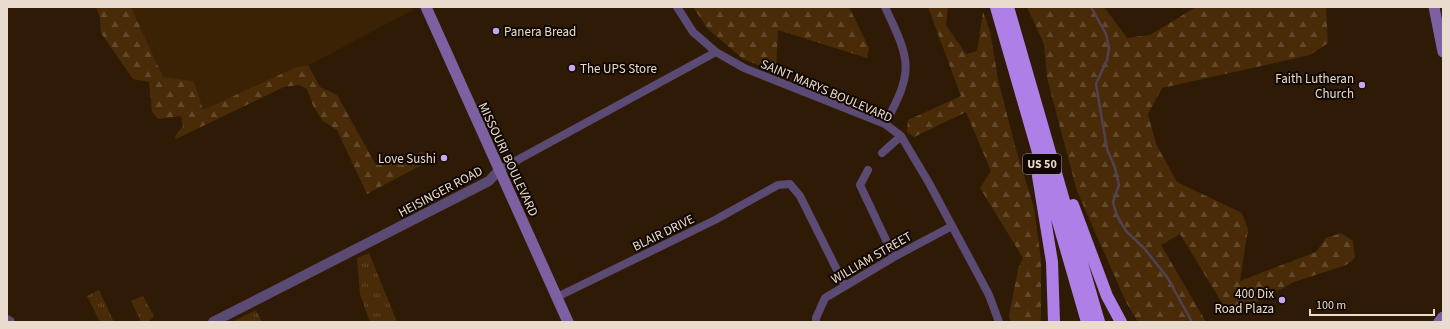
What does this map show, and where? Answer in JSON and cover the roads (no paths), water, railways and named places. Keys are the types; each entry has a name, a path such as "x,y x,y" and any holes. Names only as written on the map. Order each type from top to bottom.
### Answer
{"highway":[{"name":"US 50","path":"996,7 1028,114 1086,322"},
{"name":"US 50","path":"1008,7 1099,322"},
{"path":"1028,114 1052,262 1054,322"},
{"path":"1044,130 1107,296 1121,322"}],"main road":[{"name":"MISSOURI BOULEVARD","path":"426,7 568,322"},
{"path":"1434,7 1443,52"},
{"path":"1439,322 1443,317"},
{"path":"1439,322 1443,320"}],"street":[{"name":"SAINT MARYS BOULEVARD","path":"677,7 693,32 716,52 744,68 885,124 901,136 952,226 989,296 999,322"},
{"path":"885,7 900,39 907,62 907,74 900,97 885,124"},
{"name":"HEISINGER ROAD","path":"213,322 489,180 499,170 716,52"},
{"path":"882,153 901,136"},
{"path":"868,170 860,186 894,257"},
{"name":"BLAIR DRIVE","path":"557,298 715,220 778,185 790,184 800,196 845,286"},
{"name":"WILLIAM STREET","path":"816,322 816,318 825,298 894,257 952,226"}],"waterway":[{"path":"1091,7 1106,34 1109,48 1107,60 1096,84 1107,149 1115,168 1119,185 1113,202 1117,216 1126,231 1144,248 1167,277 1192,322"}],"place":[{"name":"Panera Bread","path":"496,31"},
{"name":"The UPS Store","path":"572,68"},
{"name":"Faith Lutheran Church","path":"1362,85"},
{"name":"Love Sushi","path":"444,158"},
{"name":"400 Dix Road Plaza","path":"1282,300"}]}
